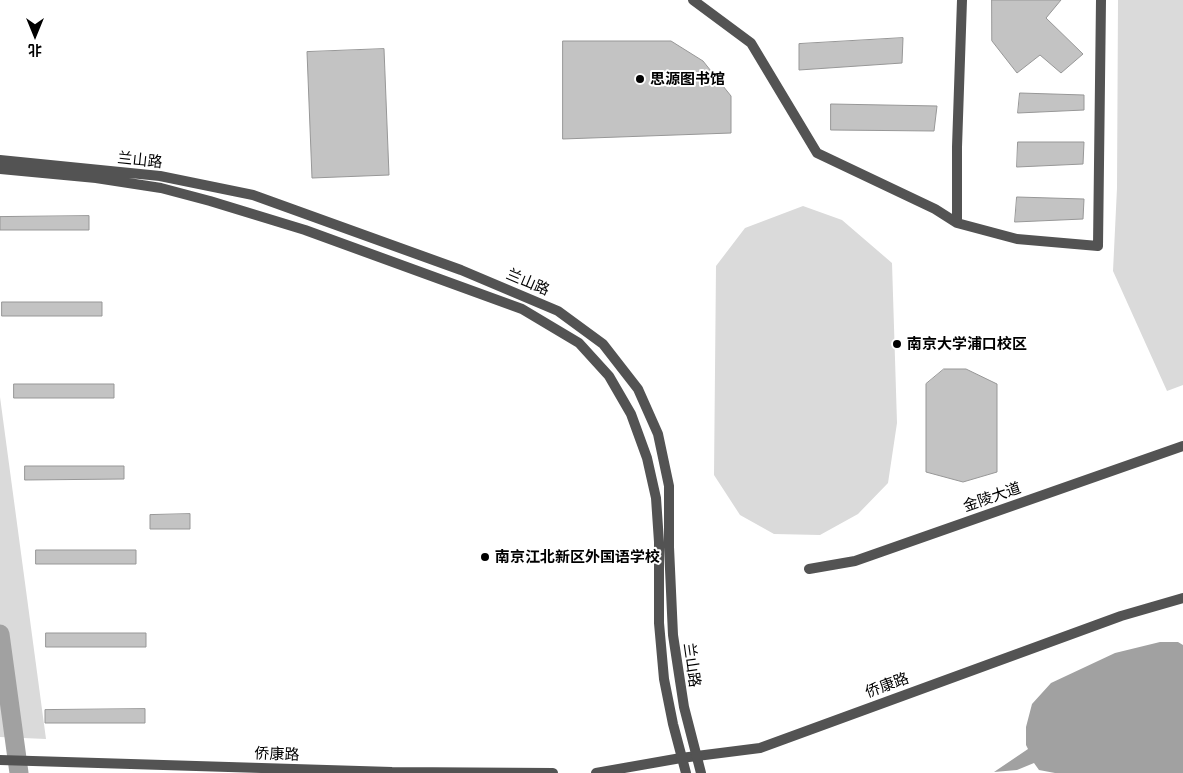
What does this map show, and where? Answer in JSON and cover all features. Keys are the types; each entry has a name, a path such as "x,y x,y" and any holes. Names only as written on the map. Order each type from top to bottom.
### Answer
{"street":[{"path":"693,0 751,43 817,153 935,209 957,223 1017,238 1098,246 1101,0"},
{"path":"957,223 957,147 962,0"},
{"name":"兰山路","path":"0,160 160,176 252,195 462,270 558,311 603,344 638,389 658,434 669,486 669,547 673,635 684,707 701,773"},
{"name":"兰山路","path":"0,169 96,178 161,188 210,201 305,230 522,309 579,344 609,376 618,391 631,414 647,458 656,498 658,623 664,679 686,773"},
{"name":"金陵大道","path":"809,569 855,561 1183,446"},
{"name":"侨康路","path":"596,773 697,755 760,748 1121,616 1183,598"},
{"name":"侨康路","path":"0,760 392,772 553,773"}],"shaded area":[{"path":"1118,0 1183,0 1183,385 1167,391 1113,271 1117,188"},
{"path":"803,206 842,220 892,263 897,423 888,483 858,514 820,535 774,534 740,515 714,475 716,266 745,228"},
{"path":"0,397 46,739 0,737"},
{"path":"1160,642 1178,642 1183,645 1183,773 1055,773 1039,770 1034,763 1017,770 994,772 1028,749 1026,745 1026,727 1032,704 1051,683 1115,653"}],"building":[{"path":"992,0 1061,0 1046,18 1083,54 1061,73 1040,55 1017,73 992,41"},
{"path":"903,38 902,63 799,70 799,44"},
{"name":"思源图书馆","path":"563,41 671,41 703,61 731,96 731,133 563,139"},
{"path":"384,49 389,175 312,178 307,52"},
{"path":"1020,93 1084,95 1084,110 1018,113"},
{"path":"831,104 937,106 934,131 831,130"},
{"path":"1018,142 1084,142 1083,164 1017,167"},
{"path":"1017,197 1084,199 1083,219 1015,222"},
{"path":"89,216 89,230 0,230 0,217"},
{"path":"2,302 102,302 102,316 2,316"},
{"path":"944,369 966,369 997,384 997,472 963,482 926,472 926,384"},
{"path":"14,384 114,384 114,398 14,398"},
{"path":"25,466 124,466 124,479 25,480"},
{"path":"190,514 190,529 150,529 150,515"},
{"path":"36,550 136,550 136,564 36,564"},
{"path":"46,633 146,633 146,647 46,647"},
{"path":"145,709 145,723 45,723 45,710"}],"waterway":[{"path":"0,634 19,773"}],"place":[{"name":"思源图书馆","path":"640,79"},
{"name":"南京大学浦口校区","path":"897,344"},
{"name":"南京江北新区外国语学校","path":"485,557"}]}
